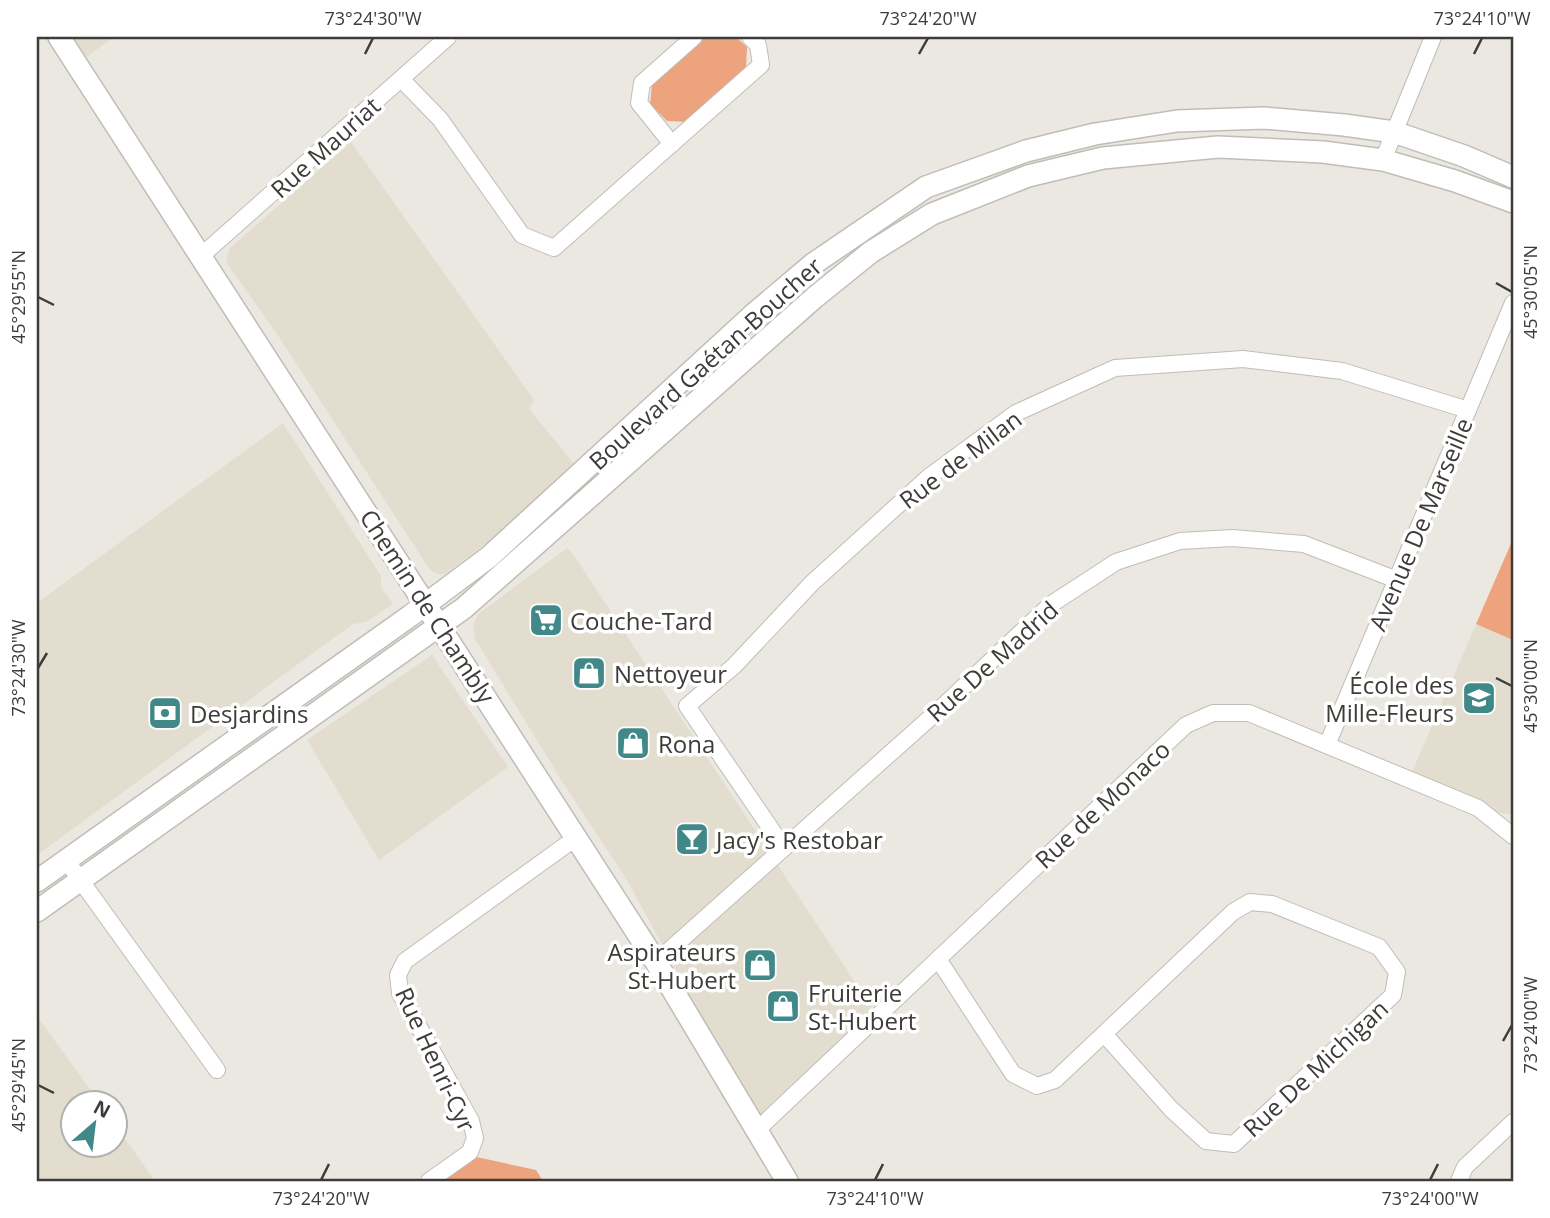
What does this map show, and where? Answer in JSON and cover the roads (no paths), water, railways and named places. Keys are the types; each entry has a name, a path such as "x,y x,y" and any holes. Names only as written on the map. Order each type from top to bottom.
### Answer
{"street":[{"name":"Chemin de Chambly","path":"59,37 656,962 787,1181"},
{"name":"Rue Mauriat","path":"201,256 448,37"},
{"path":"672,144 639,103 642,83 694,37"},
{"path":"401,79 440,118 522,235 554,248 761,65 758,45 750,37"},
{"path":"1383,160 1433,37"},
{"name":"Boulevard Gaétan-Boucher","path":"37,881 426,604 514,536 755,313 813,264 926,187 1026,151 1095,134 1177,121 1264,118 1394,132 1464,156 1513,177"},
{"name":"Boulevard Gaétan-Boucher","path":"37,911 440,625 486,589 814,298 871,252 932,214 1028,176 1103,158 1218,148 1323,152 1383,160 1455,181 1513,202"},
{"name":"Avenue De Marseille","path":"1327,745 1513,303"},
{"name":"Rue de Milan","path":"784,848 687,706 734,666 812,583 930,476 1016,412 1115,368 1242,359 1342,371 1468,410"},
{"name":"Rue De Madrid","path":"656,962 940,709 1050,605 1116,562 1180,541 1233,538 1304,544 1396,580"},
{"name":"Rue de Monaco","path":"757,1130 1186,724 1213,713 1249,713 1478,808 1513,836"},
{"name":"Rue Henri-Cyr","path":"429,1181 470,1152 475,1138 471,1121 400,993 398,975 405,961 577,838"},
{"path":"66,860 217,1070"},
{"name":"Rue De Michigan","path":"938,959 1013,1074 1037,1086 1055,1080 1233,912 1250,902 1272,904 1379,947 1397,972 1393,995 1234,1144 1206,1141 1171,1109 1105,1035"},
{"path":"1459,1181 1465,1167 1513,1122"}],"place":[{"name":"Couche-Tard","path":"546,620"},
{"name":"Nettoyeur","path":"589,673"},
{"name":"École des Mille-Fleurs","path":"1479,698"},
{"name":"Desjardins","path":"165,713"},
{"name":"Rona","path":"633,743"},
{"name":"Jacy's Restobar","path":"692,839"},
{"name":"Aspirateurs St-Hubert","path":"760,965"},
{"name":"Fruiterie St-Hubert","path":"783,1006"}]}
